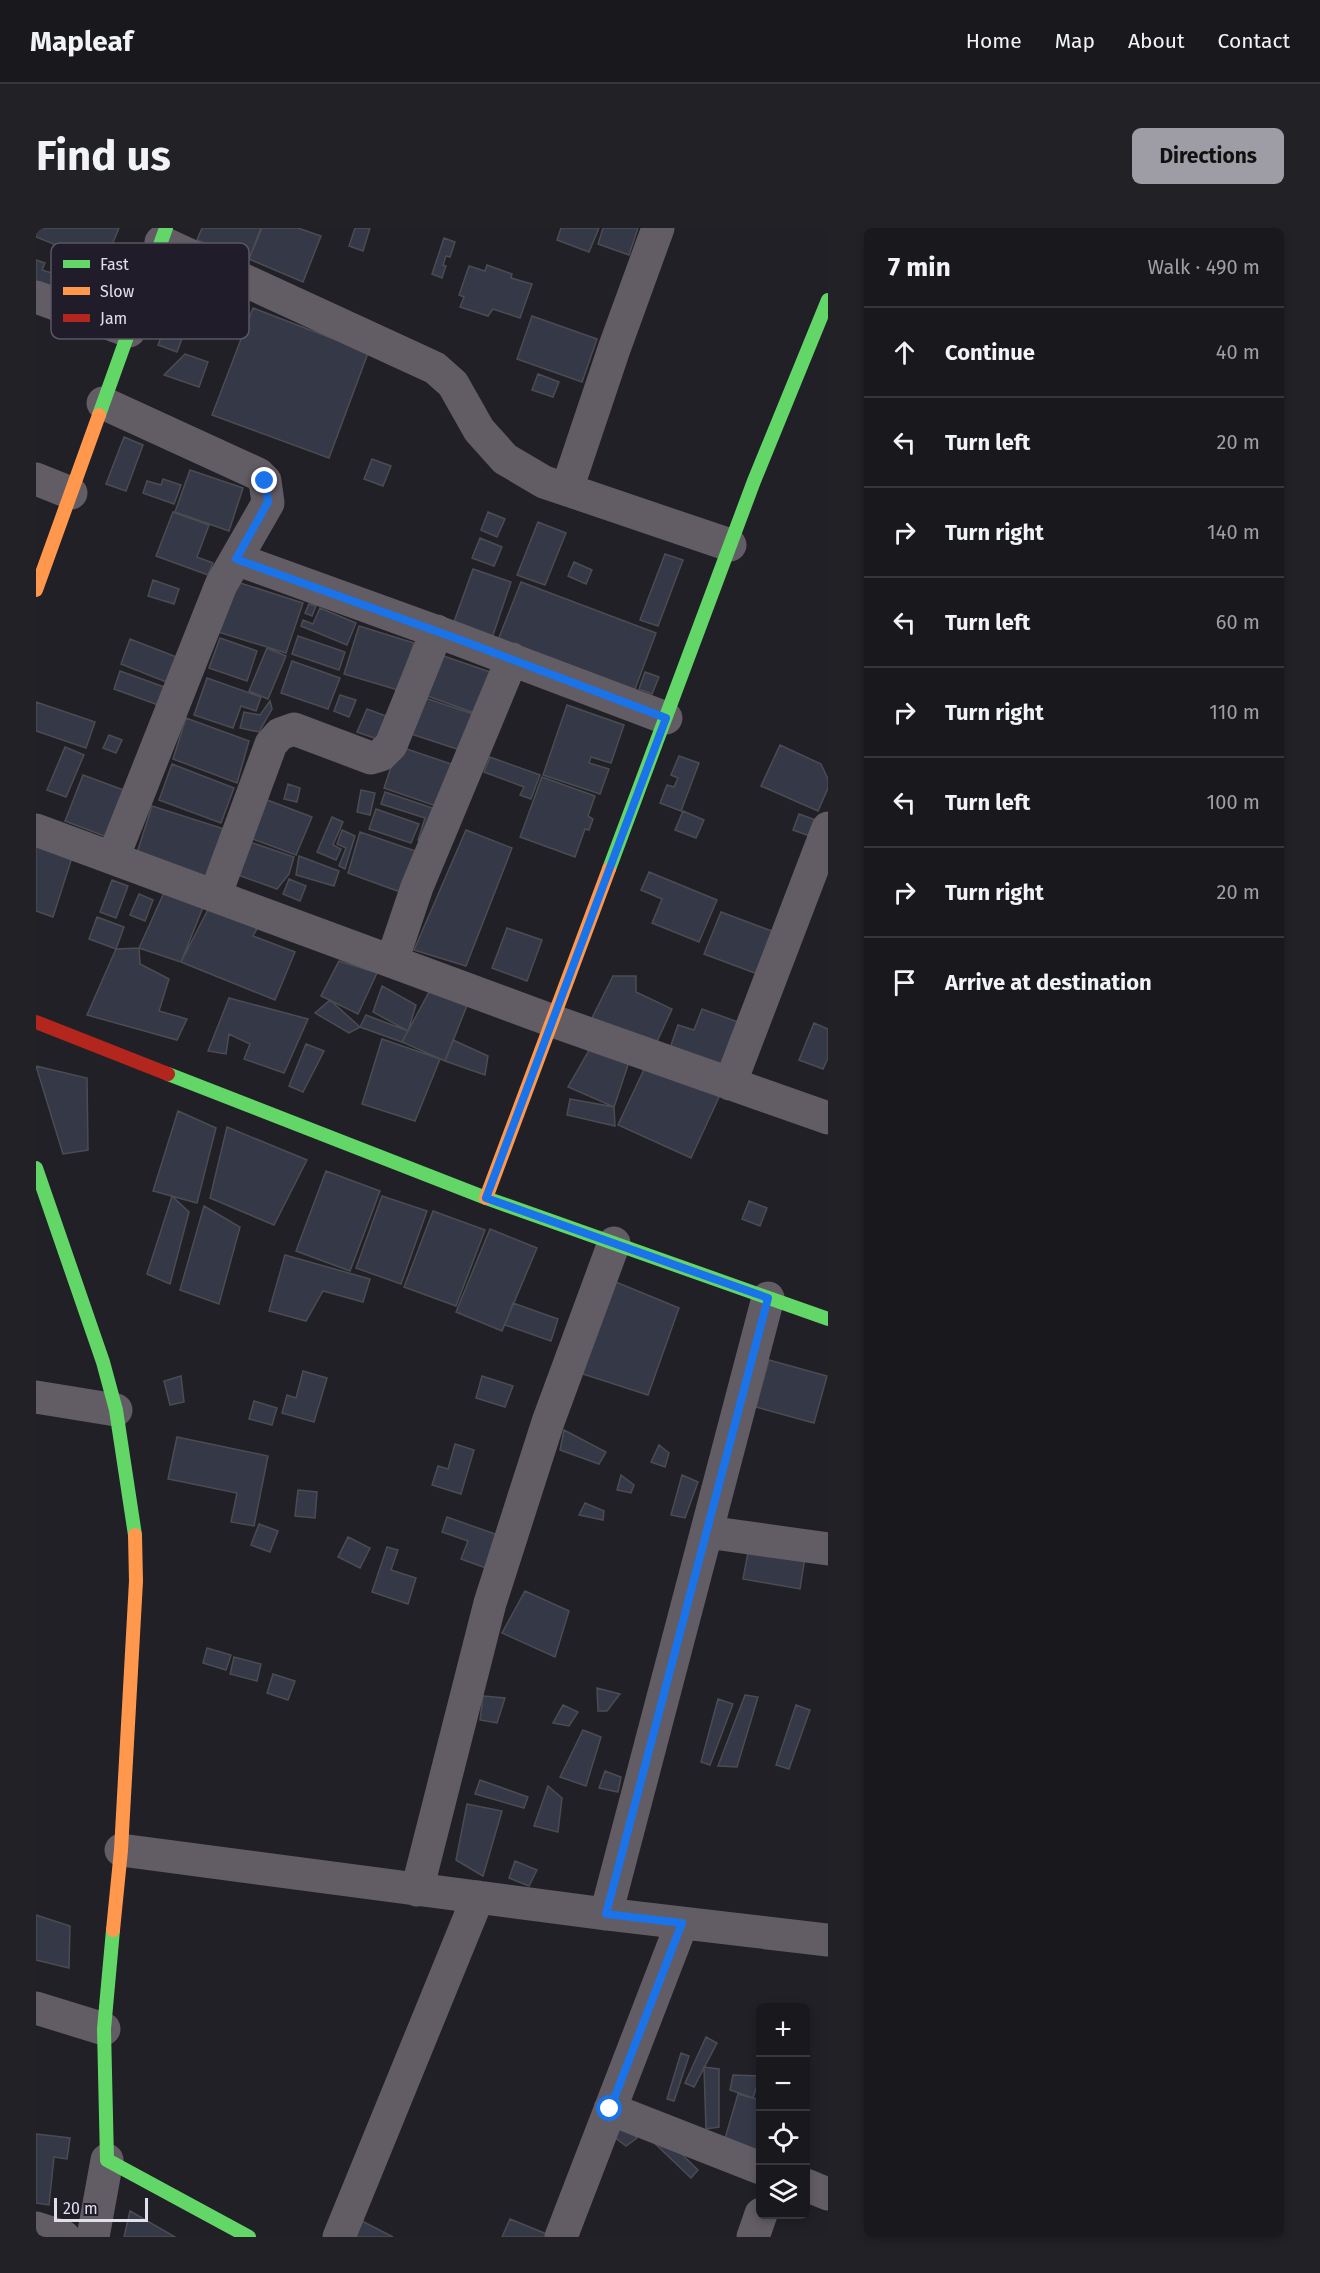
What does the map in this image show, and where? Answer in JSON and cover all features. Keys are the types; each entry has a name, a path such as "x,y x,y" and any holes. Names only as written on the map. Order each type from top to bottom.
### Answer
{"street":[{"path":"567,489 658,228"},
{"path":"164,235 180,243"},
{"path":"249,277 435,368 453,384 479,430 505,459 544,482 730,545"},
{"path":"36,297 51,302"},
{"path":"486,1198 730,545 828,300"},
{"path":"36,590 126,339"},
{"path":"103,403 258,474 265,481 268,502 221,585 113,858"},
{"path":"36,479 71,493"},
{"path":"236,559 512,659 666,718"},
{"path":"215,896 271,744 280,734 294,729 371,758 381,755 391,745 436,631"},
{"path":"392,961 417,886 512,659"},
{"path":"730,1084 828,828"},
{"path":"36,830 552,1021 828,1118"},
{"path":"36,1022 486,1198 828,1319"},
{"path":"36,1168 103,1362 116,1410 135,1530 136,1581 121,1850 104,2029 106,2160 93,2237"},
{"path":"417,1890 490,1603 548,1422 614,1243"},
{"path":"606,1914 768,1298"},
{"path":"36,1397 116,1410"},
{"path":"707,1532 828,1549"},
{"path":"121,1850 417,1890 828,1940"},
{"path":"339,2237 478,1897"},
{"path":"561,2237 682,1923"},
{"path":"36,2008 104,2029"},
{"path":"610,2109 756,2166"},
{"path":"106,2160 249,2237"},
{"path":"810,2187 828,2194"},
{"path":"753,2237 759,2219"},
{"path":"36,2228 64,2237"}],"building":[{"path":"37,228 119,228 113,243 51,243 36,237"},
{"path":"202,228 261,228 249,259 249,243 205,243 197,240"},
{"path":"262,228 298,228 321,236 303,282 249,259"},
{"path":"355,228 370,228 363,251 349,246"},
{"path":"561,228 599,228 589,252 557,240"},
{"path":"603,228 638,228 629,255 598,244"},
{"path":"444,238 455,242 450,257 446,256 442,278 432,274"},
{"path":"36,260 45,263 42,270 51,273 51,287 36,283"},
{"path":"487,265 512,274 511,278 532,284 520,318 493,309 488,316 460,307 464,297 459,295 469,266 485,271"},
{"path":"253,308 349,345 371,345 329,458 212,415 241,339 249,339 249,318"},
{"path":"532,316 597,339 582,382 517,359"},
{"path":"160,339 182,339 177,352 158,345"},
{"path":"185,354 208,362 199,387 164,375"},
{"path":"538,374 559,382 553,397 532,390"},
{"path":"124,437 143,445 126,491 106,484"},
{"path":"372,459 391,466 383,486 364,479"},
{"path":"190,470 243,488 229,531 175,512"},
{"path":"163,479 181,485 174,504 143,493 147,481 161,485"},
{"path":"173,512 209,525 197,557 213,563 208,575 156,556"},
{"path":"488,512 505,519 497,537 481,530"},
{"path":"538,522 566,533 545,585 517,575"},
{"path":"480,538 502,547 494,566 472,558"},
{"path":"665,554 683,560 658,626 640,620"},
{"path":"574,562 592,570 586,584 568,576"},
{"path":"473,569 511,582 490,644 451,630"},
{"path":"153,580 179,589 174,604 148,596"},
{"path":"231,580 303,603 286,653 215,631"},
{"path":"521,582 656,633 632,697 496,645"},
{"path":"309,604 316,606 312,616 305,613"},
{"path":"320,608 356,623 347,645 301,626 303,620 313,624"},
{"path":"359,626 414,643 398,690 344,674"},
{"path":"298,636 345,652 339,670 292,654"},
{"path":"220,638 257,651 247,681 209,668"},
{"path":"130,639 179,658 169,683 121,664"},
{"path":"267,648 286,656 268,699 249,691"},
{"path":"432,652 496,674 483,716 419,693"},
{"path":"292,661 340,678 328,709 281,693"},
{"path":"120,671 167,688 161,706 114,689"},
{"path":"645,672 659,677 652,694 639,689"},
{"path":"207,678 261,697 256,711 241,706 233,728 194,715"},
{"path":"340,695 356,700 349,717 334,711"},
{"path":"419,696 476,715 463,751 405,732"},
{"path":"270,701 272,709 259,732 240,728 244,712 260,715"},
{"path":"36,702 95,722 86,748 36,731"},
{"path":"567,705 624,725 611,763 591,757 589,763 609,769 600,794 543,775"},
{"path":"367,709 386,716 377,739 357,732"},
{"path":"186,718 249,741 237,783 173,759"},
{"path":"109,735 122,740 116,753 103,748"},
{"path":"780,745 821,764 828,779 828,788 818,811 761,786"},
{"path":"398,746 454,765 439,807 384,788"},
{"path":"65,747 84,755 66,797 47,790"},
{"path":"679,756 699,763 681,811 660,803 667,785 674,787 678,778 671,775"},
{"path":"490,757 540,775 531,799 520,795 524,787 484,772"},
{"path":"172,764 234,788 221,823 159,800"},
{"path":"83,775 129,792 112,839 65,821"},
{"path":"542,777 595,796 588,816 593,819 589,830 585,829 575,857 520,837"},
{"path":"288,784 300,788 297,802 284,799"},
{"path":"361,790 375,793 370,815 357,812"},
{"path":"385,792 441,811 430,844 418,840 425,818 381,804"},
{"path":"262,798 312,817 296,855 250,838"},
{"path":"152,806 224,829 207,879 136,856"},
{"path":"376,809 419,824 411,843 369,829"},
{"path":"683,811 704,820 696,838 675,830"},
{"path":"799,814 824,823 818,839 793,830"},
{"path":"332,817 343,822 333,845 341,849 336,860 317,852"},
{"path":"342,830 355,836 345,869 339,866 346,848 337,844"},
{"path":"466,830 512,848 466,966 414,950"},
{"path":"360,832 424,854 411,896 348,873"},
{"path":"36,840 74,851 53,917 36,911"},
{"path":"247,841 294,857 289,874 277,889 235,874"},
{"path":"299,856 339,871 334,886 296,875"},
{"path":"649,872 717,900 699,942 652,923 662,899 641,890"},
{"path":"289,879 306,886 300,901 283,894"},
{"path":"112,880 128,886 116,918 100,912"},
{"path":"167,886 206,900 181,962 139,948"},
{"path":"139,894 153,900 145,921 130,915"},
{"path":"215,896 259,925 253,936 295,952 275,1000 181,962"},
{"path":"721,912 777,933 760,975 704,954"},
{"path":"97,917 124,927 116,949 89,939"},
{"path":"507,928 542,940 527,981 492,968"},
{"path":"139,948 140,964 169,979 159,1011 187,1019 177,1040 87,1015 116,949"},
{"path":"339,961 377,973 358,1014 321,996"},
{"path":"613,976 636,976 636,992 672,1009 654,1048 592,1018"},
{"path":"434,983 470,998 445,1061 402,1042"},
{"path":"382,986 416,1005 408,1031 373,1012"},
{"path":"229,998 308,1019 284,1073 244,1059 250,1044 229,1034 226,1054 208,1051"},
{"path":"330,1000 360,1027 349,1033 315,1013"},
{"path":"702,1009 738,1022 723,1066 670,1048 678,1025 694,1030"},
{"path":"366,1015 408,1031 402,1042 360,1027"},
{"path":"814,1023 828,1029 828,1058 823,1069 799,1060"},
{"path":"382,1039 440,1059 415,1121 362,1104"},
{"path":"453,1040 488,1056 485,1075 445,1061"},
{"path":"306,1044 324,1051 303,1092 289,1086"},
{"path":"591,1047 629,1062 614,1107 568,1087"},
{"path":"647,1063 720,1095 691,1158 618,1125"},
{"path":"36,1066 87,1078 88,1150 63,1154"},
{"path":"570,1099 614,1107 615,1126 567,1115"},
{"path":"178,1111 216,1128 197,1203 153,1191"},
{"path":"227,1127 307,1160 274,1225 210,1198"},
{"path":"326,1171 380,1191 350,1271 296,1251"},
{"path":"172,1196 189,1212 170,1284 147,1274"},
{"path":"382,1196 427,1211 401,1284 356,1268"},
{"path":"749,1201 767,1208 760,1226 742,1219"},
{"path":"204,1206 240,1227 219,1304 180,1290"},
{"path":"433,1211 485,1230 456,1306 404,1287"},
{"path":"490,1229 537,1248 502,1331 456,1312"},
{"path":"285,1255 370,1279 363,1302 323,1291 306,1321 269,1311"},
{"path":"611,1280 679,1308 648,1395 580,1373"},
{"path":"513,1303 558,1319 551,1341 505,1325"},
{"path":"769,1360 827,1376 814,1423 756,1407"},
{"path":"303,1371 327,1378 314,1422 282,1413 287,1395 296,1398"},
{"path":"181,1376 184,1402 170,1405 164,1381"},
{"path":"482,1376 513,1386 505,1407 476,1398"},
{"path":"254,1401 277,1408 272,1425 249,1419"},
{"path":"564,1430 606,1452 599,1464 560,1450"},
{"path":"177,1437 268,1456 254,1526 231,1522 237,1493 168,1479"},
{"path":"455,1444 474,1450 461,1494 432,1485 438,1466 448,1469"},
{"path":"659,1445 669,1453 665,1467 651,1462"},
{"path":"621,1475 634,1485 631,1493 617,1490"},
{"path":"682,1475 698,1482 685,1518 671,1515"},
{"path":"298,1490 317,1492 315,1518 295,1516"},
{"path":"585,1503 604,1511 603,1520 579,1515"},
{"path":"447,1517 498,1535 486,1568 461,1559 468,1541 442,1532"},
{"path":"259,1524 278,1531 270,1552 251,1545"},
{"path":"348,1537 370,1548 360,1568 338,1557"},
{"path":"387,1547 398,1550 391,1570 416,1578 408,1604 372,1592"},
{"path":"749,1547 805,1557 800,1589 743,1579"},
{"path":"525,1591 569,1611 555,1657 502,1633"},
{"path":"207,1648 231,1655 226,1670 203,1663"},
{"path":"234,1657 261,1664 257,1681 230,1674"},
{"path":"273,1674 295,1681 288,1700 267,1693"},
{"path":"597,1688 620,1694 607,1711 598,1711"},
{"path":"745,1695 758,1697 737,1767 718,1766"},
{"path":"483,1696 505,1698 497,1723 480,1720"},
{"path":"718,1699 733,1704 710,1765 701,1762"},
{"path":"563,1705 578,1712 569,1726 553,1723"},
{"path":"796,1705 810,1710 789,1769 776,1765"},
{"path":"583,1730 601,1737 586,1786 560,1777"},
{"path":"605,1771 621,1777 618,1792 599,1788"},
{"path":"480,1780 528,1797 524,1808 475,1794"},
{"path":"548,1786 562,1798 558,1832 534,1826"},
{"path":"467,1804 502,1811 483,1876 456,1860"},
{"path":"515,1861 537,1870 529,1886 509,1878"},
{"path":"36,1915 70,1926 69,1968 36,1960"},
{"path":"706,2037 717,2043 694,2087 685,2083"},
{"path":"681,2053 689,2056 674,2101 667,2099"},
{"path":"704,2067 719,2069 719,2127 706,2129"},
{"path":"733,2075 756,2076 753,2098 730,2090"},
{"path":"738,2094 756,2099 756,2152 724,2142"},
{"path":"620,2123 637,2138 626,2146 613,2136"},
{"path":"656,2129 698,2170 691,2178 648,2137"},
{"path":"36,2134 70,2138 67,2159 54,2157 49,2205 36,2203"},
{"path":"130,2211 175,2237 124,2237"},
{"path":"510,2219 549,2235 548,2237 502,2237"},
{"path":"360,2220 393,2237 351,2237"}],"traffic: fast":[{"path":"161,243 166,228"},
{"path":"609,869 754,481 828,300"},
{"path":"99,415 126,339"},
{"path":"168,1074 486,1198 828,1319"},
{"path":"36,1168 103,1362 116,1410 135,1535"},
{"path":"113,1930 104,2029 107,2160 249,2237"}],"traffic: slow":[{"path":"36,590 99,415"},
{"path":"486,1198 609,869"},
{"path":"113,1930 121,1850 136,1581 135,1535"}],"traffic: jam":[{"path":"36,1022 168,1074"}],"route":[{"path":"265,481 268,502 236,559 458,639 666,718 486,1198 768,1298 606,1914 682,1923 610,2109"}]}
